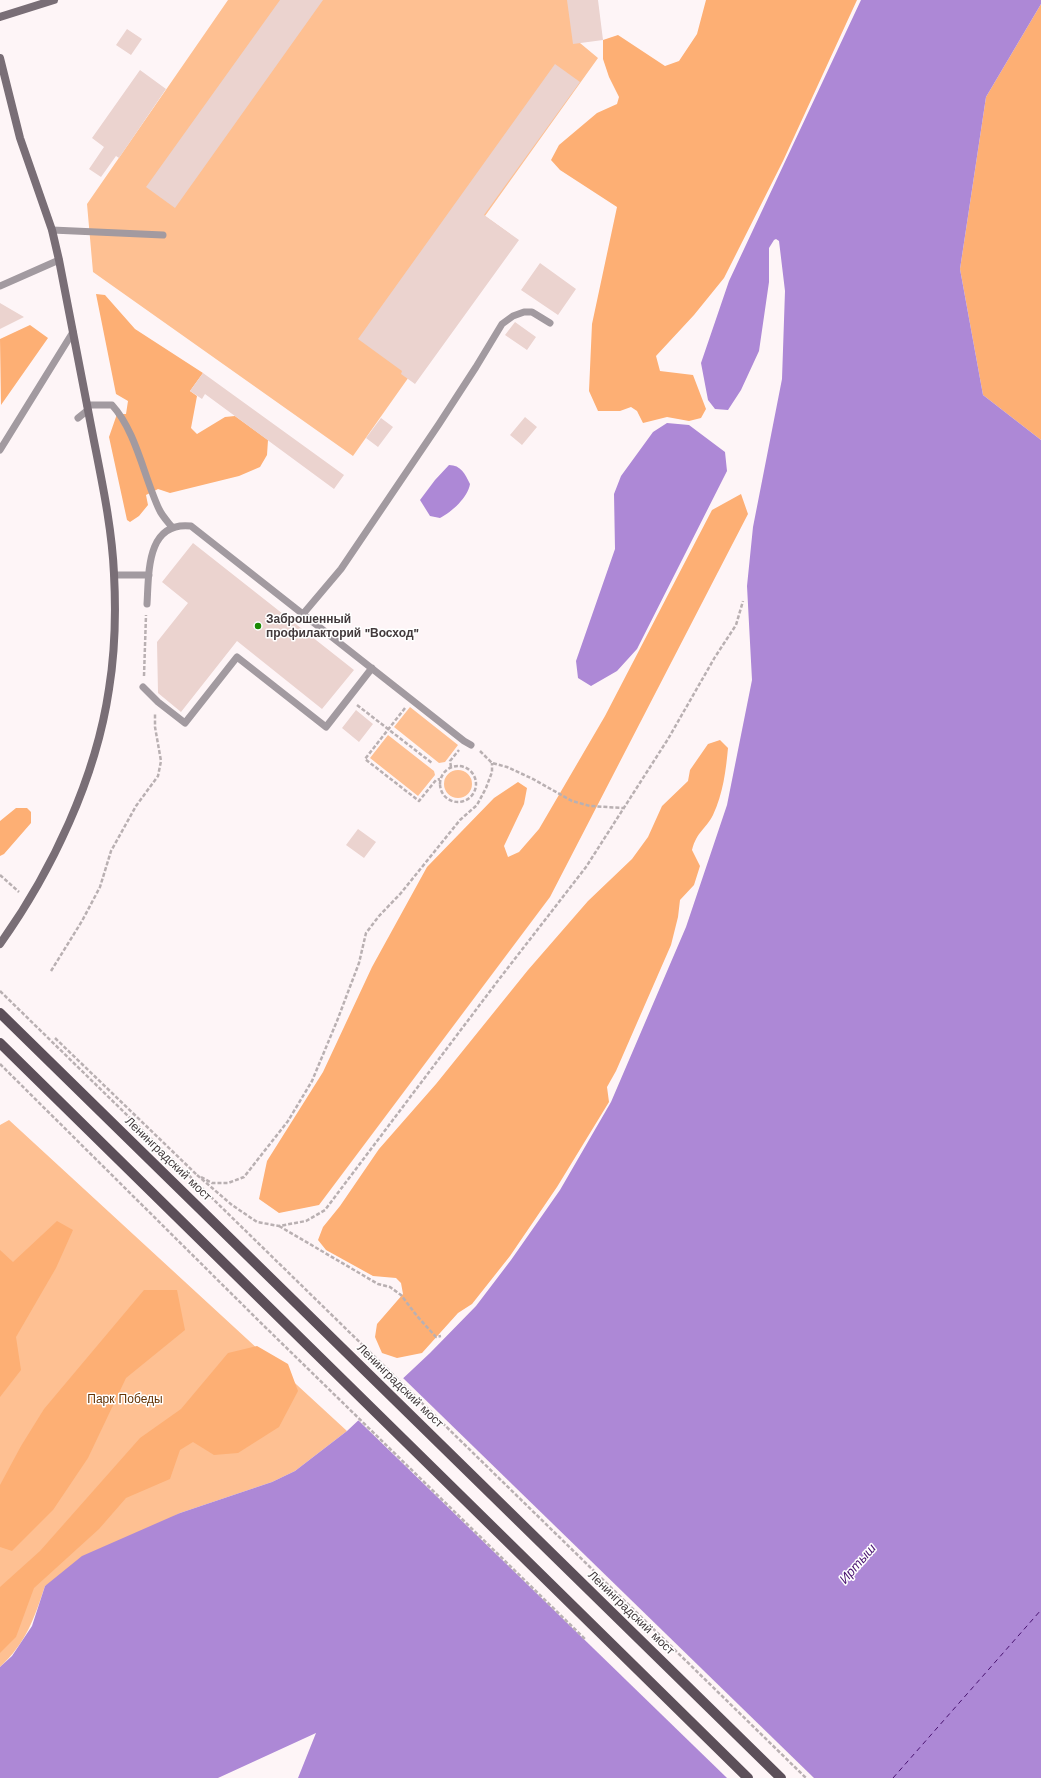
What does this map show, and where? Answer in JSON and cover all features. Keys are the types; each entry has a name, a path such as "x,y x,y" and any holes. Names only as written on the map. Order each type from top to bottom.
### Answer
{"main road":[{"name":"Ленинградский мост","path":"0,1013 781,1778"},
{"path":"0,1042 748,1778"}],"street":[{"path":"0,17 54,0"},
{"path":"0,58 2,72 20,138 52,230 59,260 108,509 114,574 113,650 109,689 98,738 83,786 68,823 41,879 16,921 0,944"}],"lane":[{"path":"52,230 163,235"},
{"path":"0,286 59,260"},
{"path":"303,614 341,569 439,424 502,324 513,316 524,312 532,312 550,323"},
{"path":"0,450 73,332"},
{"path":"78,418 88,407 112,405 118,411 130,434 160,511 172,527"},
{"path":"146,604 149,561 156,544 166,531 172,527 182,525 191,526 468,744"},
{"path":"114,574 149,575"},
{"path":"143,687 158,702 185,723 237,657 326,727 372,668"}],"path":[{"path":"279,1226 306,1221 325,1210 500,978 586,867 668,739 715,657 736,625 743,601"},
{"path":"143,687 146,604"},
{"path":"349,698 432,764"},
{"path":"412,700 365,759 419,801 436,780 440,779"},
{"path":"51,971 82,921 100,887 111,850 136,806 158,776 161,761 155,727 155,712 158,702"},
{"path":"451,767 450,761 468,744"},
{"path":"485,755 492,763 507,767 533,779 572,801 590,806 623,808"},
{"path":"197,1175 212,1183 228,1183 244,1177 288,1121 312,1081 337,1021 359,963 366,933 379,916 401,893 460,820 477,805 492,772 492,763"},
{"path":"460,766 471,771 477,782 474,795 463,802 451,801 442,792 440,779 451,767 460,766"},
{"path":"0,876 20,892"},
{"path":"16,898 23,887"},
{"path":"0,991 806,1778"},
{"path":"55,1038 197,1175 232,1205 257,1222 279,1226 372,1281 390,1287 401,1295 436,1337 441,1336"},
{"path":"0,1064 260,1322 590,1643"}],"green space":[{"path":"228,0 593,0 580,43 598,58 485,216 510,234 353,456 93,272 87,204"},
{"path":"410,707 458,745 445,762 439,763 394,727"},
{"path":"388,735 434,771 435,775 418,796 370,758"},
{"path":"458,770 468,774 472,784 468,794 458,798 448,794 444,784 448,774"},
{"name":"Парк Победы","path":"9,1120 347,1431 295,1471 272,1482 180,1513 45,1586 33,1620 23,1640 0,1667 0,1125"}],"shaded area":[{"path":"706,0 857,0 783,161 724,278 694,315 656,356 660,371 693,375 706,409 701,418 689,421 667,417 643,423 637,411 631,407 620,411 598,411 589,391 592,324 617,207 560,170 551,160 559,145 597,113 617,104 619,97 609,77 603,59 603,40 618,35 665,66 679,61 697,34"},
{"path":"1041,4 1041,440 983,395 960,269 986,97"},
{"path":"96,294 105,295 135,329 203,373 190,391 197,396 191,428 197,434 225,417 235,416 268,440 267,455 260,467 239,476 170,493 158,489 146,495 148,505 139,516 130,522 127,520 109,437 117,414 126,414 128,401 116,394"},
{"path":"30,325 48,338 1,405 0,339"},
{"path":"741,494 748,514 550,897 319,1205 279,1213 259,1199 267,1161 323,1072 372,967 427,867 494,798 518,782 527,788 524,804 504,846 508,857 519,852 539,829 605,716 712,510"},
{"path":"720,740 728,748 722,790 713,815 696,838 692,850 700,866 694,885 680,900 678,917 671,945 616,1071 607,1087 609,1102 557,1187 510,1256 472,1304 458,1313 422,1353 397,1358 382,1353 375,1337 377,1324 403,1294 401,1283 396,1278 373,1276 326,1250 318,1240 323,1227 340,1206 379,1149 436,1084 528,970 588,901 632,859 648,837 662,806 688,781 690,770 708,744"},
{"path":"16,808 27,808 31,812 31,823 4,854 0,856 0,821"},
{"path":"57,1221 73,1230 56,1268 16,1337 21,1370 0,1397 0,1250 13,1262"},
{"path":"144,1290 177,1290 185,1330 126,1378 88,1458 53,1510 12,1551 0,1547 0,1485 21,1446 44,1409"},
{"path":"257,1346 288,1364 298,1391 279,1427 238,1453 214,1455 193,1442 180,1450 170,1479 126,1498 99,1529 34,1588 16,1637 0,1653 0,1587 40,1551 140,1438 181,1409 228,1353"}],"water":[{"name":"Иртыш","path":"861,0 1041,0 1041,4 986,97 960,269 983,395 1041,440 1041,1778 298,1778 316,1733 218,1778 0,1778 0,1667 12,1656 32,1626 45,1586 82,1556 180,1513 272,1482 295,1471 347,1431 430,1353 476,1306 511,1260 560,1190 611,1102 686,927 727,805 752,680 747,586 753,527 782,379 785,291 779,241 776,239 769,248 769,282 759,351 741,390 728,410 715,409 708,400 701,363 729,281"},
{"path":"667,423 689,425 725,452 727,471 637,649 617,671 591,686 578,678 576,661 615,549 614,494 621,476 653,432"},
{"path":"449,465 460,468 470,484 469,489 459,504 449,512 440,518 430,516 420,500 435,480"}],"pier":[{"path":"402,1377 814,1778 727,1778 357,1419"}],"building":[{"path":"280,0 323,0 175,208 146,187"},
{"path":"567,0 598,0 603,40 573,44"},
{"path":"127,29 142,39 131,55 116,45"},
{"path":"555,64 580,82 484,215 519,240 415,384 401,374 402,371 358,339"},
{"path":"140,70 166,89 119,158 116,156 101,177 89,169 104,147 92,138"},
{"path":"540,263 576,289 558,315 521,290"},
{"path":"0,303 24,317 0,329"},
{"path":"515,322 536,337 527,350 505,335"},
{"path":"203,373 344,475 334,489 205,394 202,399 190,391"},
{"path":"525,417 537,427 522,445 510,435"},
{"path":"381,418 393,427 378,447 366,438"},
{"path":"193,543 354,670 322,709 237,641 181,712 158,693 157,642 188,603 162,582"},
{"path":"356,710 373,724 359,742 342,728"},
{"path":"358,829 376,842 364,858 346,845"}],"ferry route":[{"path":"893,1778 1041,1610"}],"place":[{"name":"Заброшенный профилакторий \"Восход\"","path":"258,626"}]}
